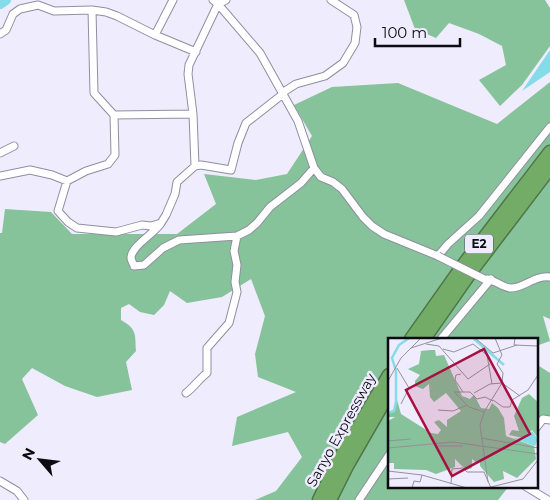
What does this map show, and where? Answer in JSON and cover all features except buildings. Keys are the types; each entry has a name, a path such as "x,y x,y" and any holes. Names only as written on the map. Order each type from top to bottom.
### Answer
{"highway":[{"name":"E2","path":"412,338 464,264 550,152"},
{"name":"E2","path":"425,338 473,269 550,168"},
{"name":"Sanyo Expressway","path":"319,500 338,461 388,377"},
{"name":"Sanyo Expressway","path":"330,500 347,466 388,395"}],"street":[{"path":"156,35 173,0"},
{"path":"215,2 226,0"},
{"path":"314,168 301,183 270,207 249,230 237,236 179,240 163,248 144,265 134,266 131,259 133,252 139,244 158,228 166,215 178,182 195,166 202,165 231,170 246,122 296,84 325,76 343,63 355,43 357,27 354,15 331,0"},
{"path":"195,166 193,114 188,74 189,65 196,52 215,2"},
{"path":"215,2 260,53 298,122 314,168 321,177 333,182 342,190 372,226 384,234 508,288 539,277 550,277"},
{"path":"0,34 6,30 13,14 38,5 54,12 92,10 106,12 196,52"},
{"path":"92,10 94,93 114,114 115,155 108,164 86,170 67,181 58,211 68,222 77,228 116,232 142,225 151,226 161,223"},
{"path":"114,114 193,114"},
{"path":"438,256 448,244 479,216 550,127"},
{"path":"0,153 14,146"},
{"path":"0,176 30,170 67,181"},
{"path":"186,392 194,387 199,379 207,373 207,348 228,323 237,292 235,282 237,265 234,251 237,236"},
{"path":"442,338 487,279"},
{"path":"538,426 543,420 550,420"},
{"path":"359,500 388,456"},
{"path":"0,481 17,491 24,500"},
{"path":"528,488 548,500"}],"green space":[{"path":"404,0 545,0 550,8 550,46 522,85 500,106 479,80 506,65 502,46 479,34 449,23 436,38 415,29"},
{"path":"550,82 550,319 543,316 550,341 538,345 538,338 388,338 388,488 507,488 498,500 255,500 276,491 302,457 288,432 232,446 237,417 296,392 258,377 255,354 265,316 251,279 222,297 187,303 170,291 164,305 154,315 140,312 129,304 121,308 121,320 133,329 135,336 136,351 126,362 132,390 97,397 65,386 32,368 22,379 38,415 5,444 0,442 0,233 2,233 5,209 51,212 72,234 177,234 216,204 204,174 256,180 287,174 312,136 294,105 332,87 398,83 497,124"},
{"path":"538,365 550,373 550,416 538,419"}],"water":[{"path":"550,50 550,72 522,91"}],"waterway":[{"path":"0,4 6,0"}]}
